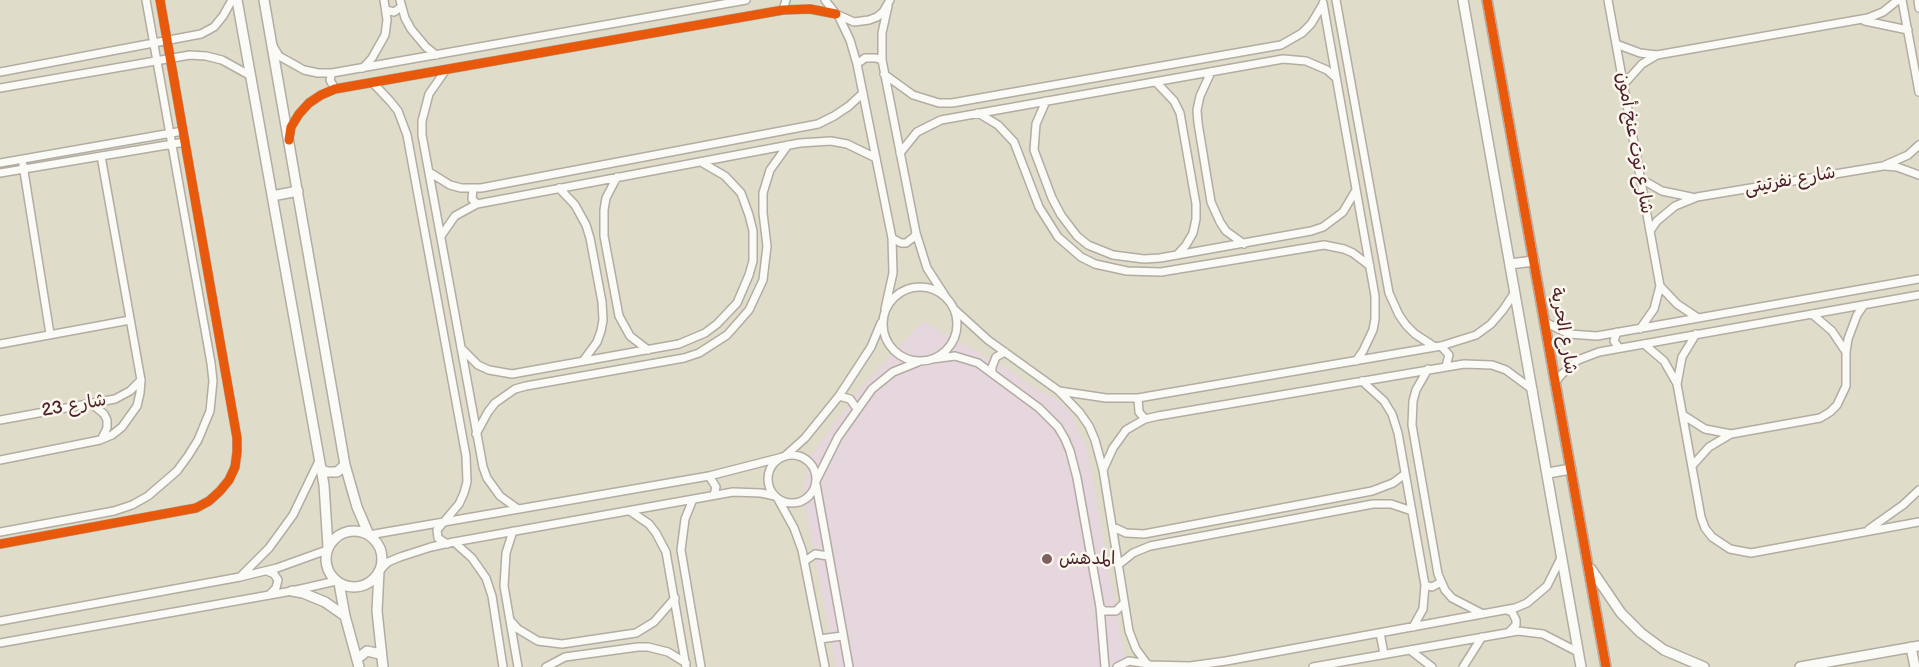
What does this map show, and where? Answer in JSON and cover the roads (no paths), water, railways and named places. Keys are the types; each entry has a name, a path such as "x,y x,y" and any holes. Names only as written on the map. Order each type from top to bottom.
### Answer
{"street":[{"path":"0,532 114,511 148,496 177,471 189,456 204,426 213,395 211,363 146,0"},
{"path":"0,543 196,508 209,501 220,491 229,480 235,466 237,438 160,0"},
{"path":"0,72 201,34 213,27 223,16 232,0"},
{"path":"237,0 322,470 326,501 327,567 338,582 345,586 359,587 371,582 388,562 400,556 451,543 714,495 747,492 798,503 810,496 834,444 857,409 882,380 905,366 920,361 943,356 967,358 992,372 1044,412 1058,427 1065,439 1077,478 1100,607 1105,667"},
{"path":"264,0 345,465 357,507 369,535 381,551 377,611 383,667"},
{"path":"363,68 372,58 385,34 384,0"},
{"path":"272,44 279,56 291,64 304,70 332,73 746,0"},
{"path":"783,10 786,0"},
{"path":"825,0 837,15 850,40 857,64 892,238 893,273 882,321 871,348 839,396 805,438 771,467 768,475 770,490 795,528 805,561 825,667"},
{"path":"1336,0 1389,293 1406,325 1415,334 1438,346 1449,355 1446,366"},
{"path":"1464,0 1581,667"},
{"name":"شارع الحرية","path":"1487,0 1607,666"},
{"name":"شارع توت عنخ أمون","path":"1608,0 1660,286 1654,309 1640,328"},
{"path":"1616,44 1640,53 1657,55 1860,20 1883,12 1898,0"},
{"path":"1902,0 1919,92"},
{"path":"1917,0 1919,8"},
{"path":"289,140 291,127 299,114 309,103 335,89 783,10 810,9 837,15 854,22 869,20 876,17 890,2"},
{"path":"890,2 882,33 882,60 916,234 927,268 954,309 982,335 1059,391 1089,426 1103,470 1132,640 1149,665"},
{"path":"884,74 913,95 932,102 952,103 1281,45 1292,40 1311,24 1323,2"},
{"path":"1323,2 1375,296 1373,330 1356,361"},
{"path":"386,10 394,12 401,3"},
{"path":"401,3 411,29 436,55"},
{"path":"1860,20 1908,30"},
{"path":"631,21 634,36"},
{"path":"1281,45 1286,51 1283,59"},
{"path":"0,88 190,55 222,60 251,76"},
{"path":"1624,84 1635,70 1657,55"},
{"path":"857,64 865,58 882,60"},
{"path":"900,153 908,142 923,129 941,120 1283,59 1306,61 1317,65 1336,78"},
{"path":"444,71 429,94 422,121 422,135 483,467 500,496 518,509"},
{"path":"1131,72 1133,85"},
{"path":"1211,72 1200,96 1198,123 1211,202 1226,231 1244,244"},
{"path":"332,73 330,80 335,89"},
{"path":"1156,82 1174,101 1180,113 1196,204 1193,233 1176,255"},
{"path":"373,83 394,106 405,129 439,304 467,470 467,482 459,504 438,527 437,534 441,541 451,543 472,558 486,578 490,589 503,667"},
{"path":"429,172 450,185 473,189 818,124 849,106 862,93"},
{"path":"1046,101 1036,124 1034,150 1052,198 1069,226 1088,245 1113,255 1144,259 1311,231 1323,227 1343,212 1356,190"},
{"path":"952,103 950,111 955,117"},
{"path":"978,113 998,125 1014,142 1040,207 1058,237 1081,257 1110,268 1143,273 1161,272 1313,245 1344,249 1370,266"},
{"path":"1184,126 1188,122 1198,123"},
{"path":"797,129 801,136 800,143"},
{"path":"0,163 183,131"},
{"path":"1346,137 1360,134"},
{"path":"441,236 455,216 465,208 477,204 788,145 831,141 847,144 876,158"},
{"path":"0,173 185,142"},
{"path":"476,434 495,403 515,389 684,358 714,345 739,324 749,310 763,280 767,246 763,213 765,184 770,170 788,145"},
{"name":"شارع نفرتيتى","path":"1883,166 1908,154 1919,145"},
{"path":"1020,153 1034,150"},
{"path":"101,156 141,380"},
{"path":"22,159 50,334"},
{"path":"461,348 478,364 489,370 500,373 524,372 679,344 705,333 727,315 744,290 751,268 754,246 749,215 741,193 725,176 701,162"},
{"name":"شارع نفرتيتى","path":"1650,231 1675,206 1697,197 1883,166 1897,167 1919,174"},
{"path":"617,177 604,210 604,236 615,299 624,327 630,336 648,350"},
{"name":"شارع نفرتيتى","path":"1641,179 1673,195 1697,197"},
{"path":"559,188 581,215 590,238 602,302 601,331 597,342 584,361"},
{"path":"473,189 472,199 477,204"},
{"path":"272,196 298,191"},
{"path":"1196,204 1206,206 1211,202"},
{"path":"749,215 756,210 763,213"},
{"path":"1311,231 1315,239 1313,245"},
{"path":"892,238 906,243 916,234"},
{"path":"590,238 596,235 604,236"},
{"path":"1110,268 1113,255"},
{"path":"1510,264 1534,261"},
{"path":"1545,322 1555,329 1584,336 1769,306 1917,278"},
{"path":"1660,286 1677,304 1698,318"},
{"path":"885,309 892,298 914,287 932,289 947,299"},
{"path":"1059,391 1090,396 1138,398 1459,342 1484,329 1503,310 1515,292"},
{"path":"1375,296 1383,298 1389,293"},
{"path":"1556,383 1561,375 1578,360 1588,355 1917,296"},
{"path":"602,302 609,304 615,299"},
{"path":"439,304 452,302"},
{"path":"1692,466 1709,447 1731,434 1820,418 1830,412 1837,405 1846,386 1846,352 1852,327 1864,305"},
{"path":"1769,306 1772,321"},
{"path":"932,359 947,349 956,333 957,321 954,309"},
{"path":"1812,314 1832,331 1846,352"},
{"path":"727,315 739,324"},
{"path":"0,344 130,320"},
{"path":"882,321 883,333 888,344 908,359 920,361"},
{"path":"1617,332 1614,341 1619,348"},
{"path":"1677,384 1682,357 1696,334"},
{"path":"1644,344 1664,361 1677,384 1701,517 1712,537 1730,549 1751,552 1919,522"},
{"path":"992,372 996,357 1005,352"},
{"path":"1103,470 1119,438 1126,430 1145,419 1428,369 1478,363 1492,365 1512,374 1533,390"},
{"path":"1428,369 1416,390 1412,425 1441,582 1452,598 1483,614"},
{"path":"524,372 522,381 526,386"},
{"name":"شارع 23","path":"0,420 92,404 123,396 141,380"},
{"name":"شارع 23","path":"0,460 100,440 112,435 131,417 141,393 141,380"},
{"path":"1362,381 1384,401 1397,428 1425,585 1423,609 1413,627"},
{"path":"839,396 850,399 857,409"},
{"path":"1138,398 1137,407 1145,419"},
{"path":"92,404 104,414 107,420 105,435 100,440"},
{"path":"1683,416 1705,429 1731,434"},
{"path":"1397,428 1404,424 1412,425"},
{"path":"0,621 267,571 328,548 343,533 356,531 369,535 709,476 792,455 807,460 812,466 849,667"},
{"path":"240,577 269,548 293,516 320,459"},
{"path":"322,470 337,472 345,465"},
{"path":"467,470 483,467"},
{"path":"1548,473 1571,469"},
{"path":"1113,526 1126,532 1144,534 1372,491 1393,483 1405,474"},
{"path":"709,476 716,487 714,495"},
{"path":"1864,532 1904,505 1919,490"},
{"path":"693,499 685,519 681,550 701,667"},
{"path":"1118,565 1133,554 1150,546 1361,506 1391,504 1412,511"},
{"path":"630,511 640,516 657,532 666,552 686,665"},
{"path":"26,527 29,538"},
{"path":"513,531 506,553 504,586 518,667"},
{"path":"666,552 675,548 681,550"},
{"path":"805,561 815,554 828,556"},
{"path":"1117,667 1129,661 1149,665 1224,664 1507,610 1527,603 1538,595 1547,586 1562,558"},
{"path":"1588,564 1621,613 1641,633 1664,650 1704,667"},
{"path":"267,571 274,574 278,580 276,588 270,594"},
{"path":"0,644 338,582"},
{"path":"338,582 358,663"},
{"path":"1425,585 1435,586 1441,582"},
{"path":"490,589 498,584 504,586"},
{"path":"292,591 325,602 345,616"},
{"path":"510,620 527,636 538,641 562,644 636,633 654,622 675,598"},
{"path":"1100,607 1104,611 1116,610 1124,603"},
{"path":"1507,610 1512,612 1516,620 1513,629 1509,632"},
{"path":"1314,667 1509,632 1530,631 1543,634 1578,652"},
{"path":"636,633 640,640 638,647"},
{"path":"1380,633 1384,654"},
{"path":"820,639 842,636"},
{"path":"1463,667 1482,637"},
{"path":"562,644 560,651 565,657"},
{"path":"1800,667 1915,646 1915,667"},
{"path":"546,667 565,657 638,647 668,652 686,665"},
{"path":"1410,650 1432,667"},
{"path":"358,663 368,651 380,654"}],"place":[{"name":"المدهش","path":"1047,559"}]}
